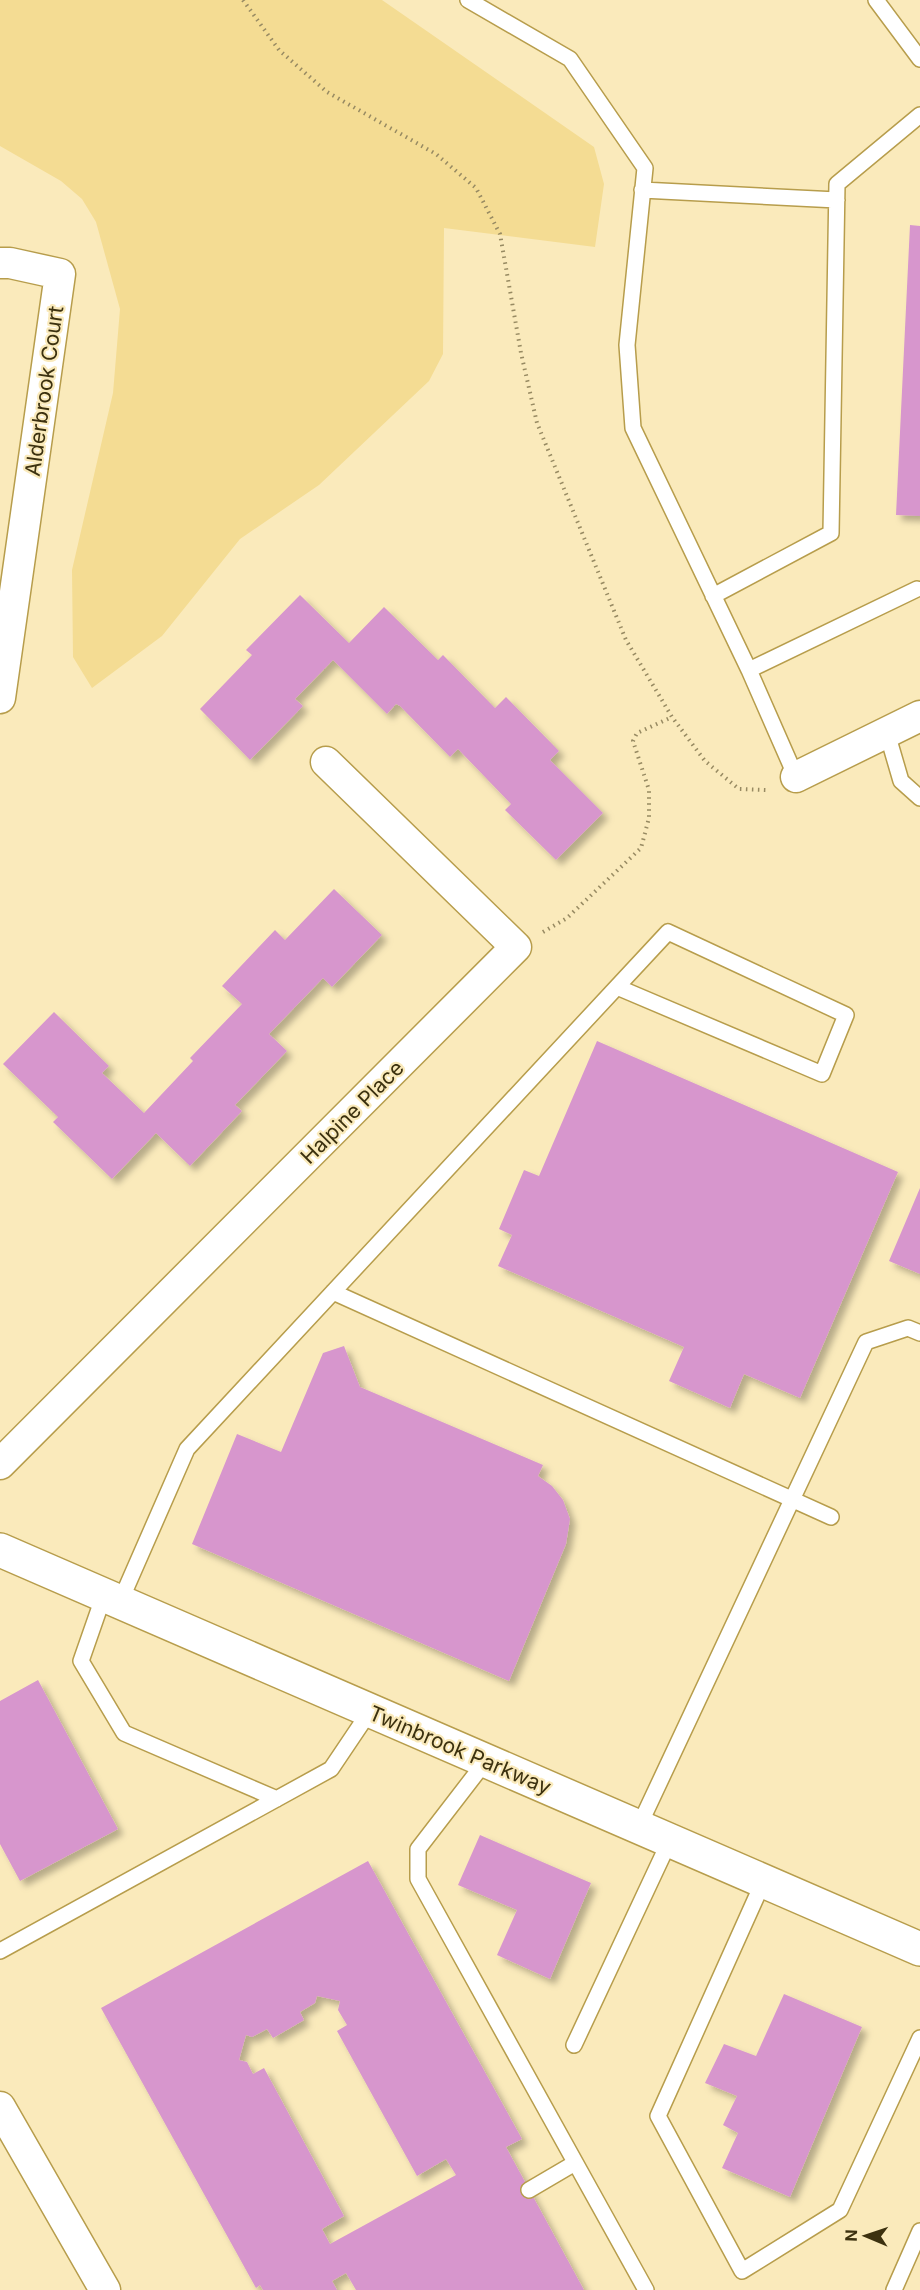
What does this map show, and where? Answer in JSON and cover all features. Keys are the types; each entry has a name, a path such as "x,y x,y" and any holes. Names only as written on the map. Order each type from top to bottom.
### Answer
{"main road":[{"name":"Twinbrook Parkway","path":"0,1550 920,1949"}],"street":[{"name":"Alderbrook Court","path":"0,263 10,263 60,274 10,567 0,698"},
{"path":"796,777 920,716"},
{"path":"326,762 516,947"},
{"name":"Halpine Place","path":"0,1464 516,947"},
{"path":"0,2107 105,2290"}],"lane":[{"path":"468,0 570,59 645,168 627,345 633,428 749,670 796,777"},
{"path":"876,0 920,59"},
{"path":"713,596 831,533 837,184 920,115"},
{"path":"642,190 837,200"},
{"path":"749,670 917,589"},
{"path":"887,733 901,781 920,798"},
{"path":"277,1799 124,1733 81,1661 187,1449 668,932 846,1015 822,1074 617,987"},
{"path":"333,1292 831,1517"},
{"path":"639,1826 866,1342 908,1328 920,1333"},
{"path":"0,1951 331,1769 370,1711"},
{"path":"485,1762 418,1849 418,1879 646,2290"},
{"path":"574,2045 670,1840"},
{"path":"764,1880 658,2116 742,2271 840,2210 920,2038"},
{"path":"529,2190 575,2163"},
{"path":"894,2290 920,2231"}],"path":[{"path":"243,0 279,50 327,92 436,154 476,188 500,234 521,353 537,423 626,640 672,717 705,761 739,789 774,790 796,777"},
{"path":"516,947 567,918 641,848 649,818 649,790 633,741 638,733 672,717"}],"shaded area":[{"path":"0,0 382,0 594,147 604,184 595,247 444,228 443,354 429,381 319,485 240,539 162,636 92,688 73,657 72,570 113,393 120,309 96,222 82,199 61,181 0,146"}],"building":[{"path":"910,225 920,226 920,516 896,515"},
{"path":"300,595 349,643 384,607 438,660 443,655 495,708 506,697 559,751 550,760 603,813 556,860 505,810 511,804 458,749 450,757 396,704 387,714 333,660 295,699 303,706 250,760 200,709 252,655 246,650"},
{"path":"334,889 382,935 332,987 323,978 269,1034 287,1051 235,1105 242,1111 190,1166 156,1133 112,1179 53,1122 58,1117 3,1064 54,1012 109,1066 102,1073 144,1113 193,1061 190,1058 242,1004 222,986 275,930 285,940"},
{"path":"597,1041 898,1172 800,1398 744,1374 730,1408 669,1381 684,1347 498,1266 512,1235 499,1229 524,1170 539,1176"},
{"path":"920,1188 920,1274 889,1261"},
{"path":"344,1346 360,1387 543,1465 538,1476 552,1486 563,1500 570,1519 566,1544 509,1681 192,1544 237,1434 281,1452 323,1353"},
{"path":"38,1680 118,1829 20,1881 0,1844 0,1701"},
{"path":"480,1835 591,1883 550,1979 497,1955 517,1910 458,1885"},
{"path":"368,1861 522,2139 506,2147 584,2290 356,2290 346,2273 332,2281 337,2290 263,2290 260,2285 256,2288 101,2008","holes":["317,1996 340,2001 338,2010 347,2025 337,2031 417,2176 446,2159 456,2175 330,2244 322,2229 344,2216 264,2068 253,2074 247,2062 239,2060 246,2035 252,2037 267,2029 273,2038 304,2020 300,2012 315,2003"]},
{"path":"784,1994 862,2027 790,2197 722,2168 738,2133 723,2125 737,2096 705,2083 724,2044 756,2056"}]}
